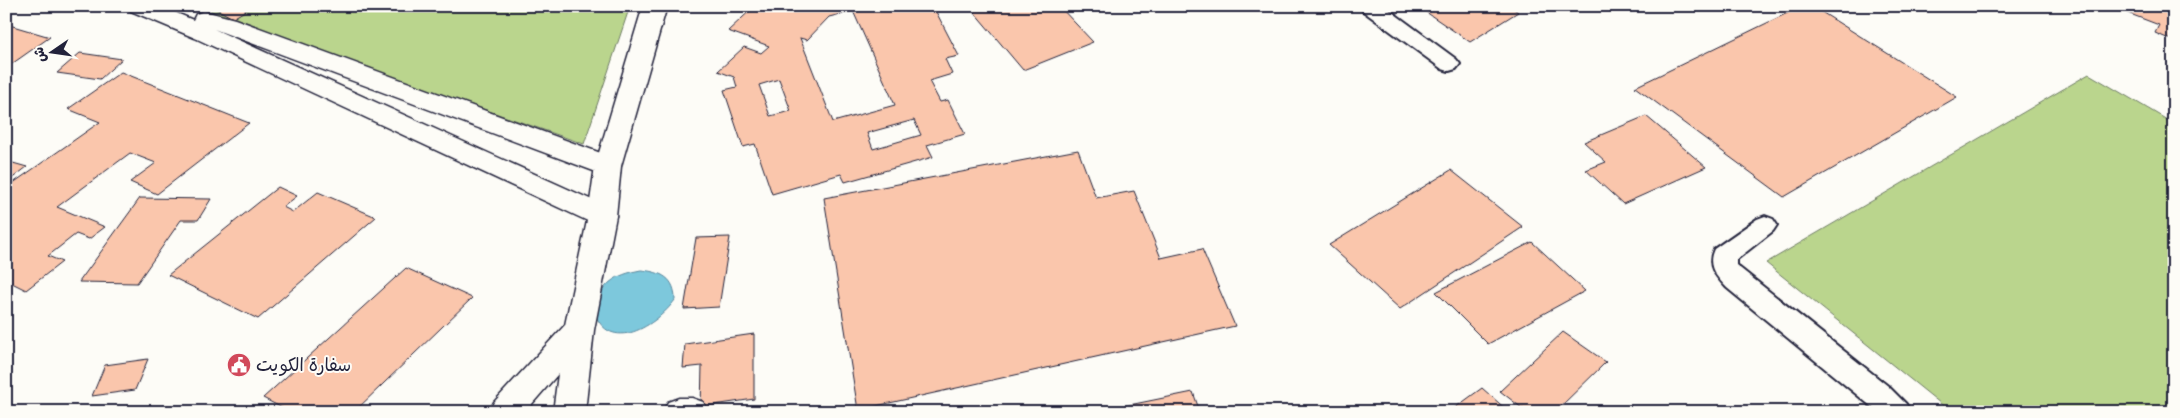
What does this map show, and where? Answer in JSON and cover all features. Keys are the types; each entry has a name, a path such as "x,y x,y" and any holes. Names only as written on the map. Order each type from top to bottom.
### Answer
{"street":[{"path":"140,6 228,24 608,166"},
{"path":"140,6 602,216"},
{"path":"569,412 579,330 602,216 608,166 655,6"},
{"path":"515,406 579,330"},
{"path":"679,412 692,412"}],"lane":[{"path":"1370,6 1449,64"},
{"path":"1765,225 1723,256 1724,268 1736,281 1878,394 1896,412"}],"green space":[{"path":"203,6 630,6 584,144 230,21"},
{"path":"2089,74 2174,124 2174,412 1951,412 1766,263"}],"water":[{"path":"641,270 655,272 670,281 673,286 675,300 657,319 633,332 621,334 610,332 601,324 594,311 600,294 616,278"}],"building":[{"path":"211,6 253,6 233,18"},
{"path":"755,6 933,6 959,56 945,59 952,74 929,81 940,102 948,100 965,134 927,145 933,157 845,182 841,174 772,194 755,144 743,147 724,90 737,87 734,77 718,71 744,47 761,53 769,46 728,31","holes":["853,11 895,105 833,122 800,38 807,40 829,17","779,79 791,111 770,116 759,85","914,120 921,135 873,149 867,133"]},
{"path":"969,6 1059,6 1093,42 1023,70"},
{"path":"1430,6 1510,6 1518,12 1470,42 1423,10"},
{"path":"1802,6 1812,6 1957,97 1784,197 1635,87"},
{"path":"2119,6 2174,6 2174,41 2155,33 2159,25 2117,9"},
{"path":"6,24 50,37 6,68"},
{"path":"80,53 122,59 100,79 57,73"},
{"path":"121,72 249,123 157,194 130,182 156,163 130,153 57,207 105,227 89,239 76,234 48,256 62,262 26,290 6,280 6,188 100,122 68,109"},
{"path":"1646,116 1706,167 1623,204 1586,170 1606,162 1584,142"},
{"path":"1078,150 1096,198 1134,191 1161,258 1202,249 1235,326 858,410 824,198"},
{"path":"6,161 27,167 6,183"},
{"path":"1451,170 1523,227 1400,309 1329,245"},
{"path":"278,187 297,196 283,207 293,212 318,192 376,217 258,319 168,275"},
{"path":"140,198 211,199 198,220 181,220 137,283 79,282"},
{"path":"730,237 719,307 684,309 696,238"},
{"path":"1532,242 1585,291 1488,344 1436,292"},
{"path":"406,268 472,298 354,412 290,412 263,398"},
{"path":"1563,332 1606,362 1555,412 1527,412 1500,391"},
{"path":"754,334 754,399 701,407 702,366 683,368 685,344"},
{"path":"148,359 135,390 92,396 105,365"},
{"path":"1482,388 1509,412 1455,412 1452,410"},
{"path":"1193,392 1200,412 1095,412"}],"place":[{"name":"سفارة الكويت","path":"239,365"}]}
